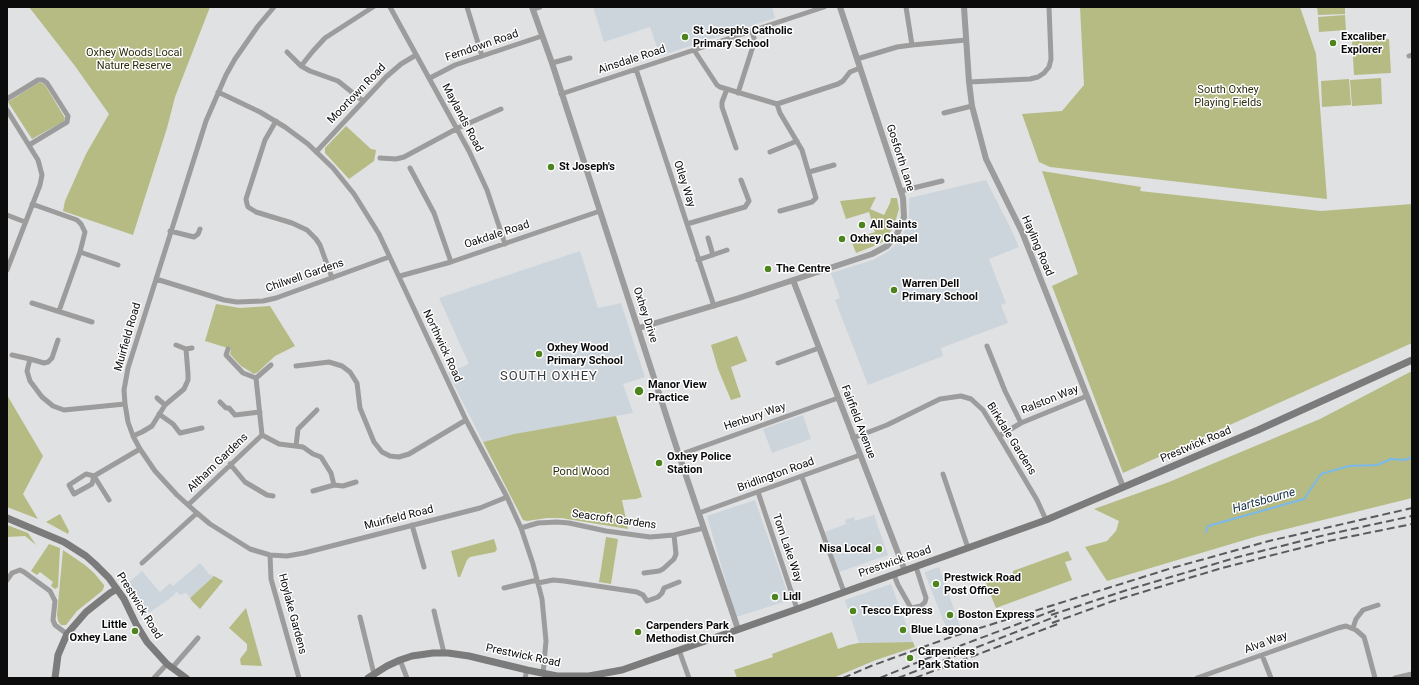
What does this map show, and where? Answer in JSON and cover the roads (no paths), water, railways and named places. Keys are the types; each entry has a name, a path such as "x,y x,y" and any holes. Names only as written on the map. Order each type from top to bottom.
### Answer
{"main road":[{"name":"Prestwick Road","path":"371,676 400,660 425,654 444,653 469,656 543,674 574,677 601,675 622,670 1046,520 1258,430 1412,360"},
{"name":"Prestwick Road","path":"7,518 51,536 86,556 102,571 117,589 147,642 170,666 186,678"},
{"path":"55,678 58,655 68,634 86,612 110,592 117,589"}],"street":[{"name":"Muirfield Road","path":"274,7 258,26 235,59 218,92 206,121 170,231 128,368 124,390 125,404 128,422 133,436 140,449 166,483 197,513 216,528 250,550 270,555 295,555 480,508 508,497"},
{"path":"301,66 312,51 325,38 373,7"},
{"path":"467,7 482,56"},
{"path":"532,8 540,7"},
{"name":"Ainsdale Road","path":"561,94 824,7"},
{"name":"Gosforth Lane","path":"639,328 714,306 872,254 887,246 897,234 904,217 904,203 901,191 840,7"},
{"path":"906,7 912,45"},
{"name":"Hayling Road","path":"964,7 972,106 986,159 1022,232 1123,487"},
{"path":"969,82 1030,78 1038,77 1044,73 1049,67 1051,60 1048,7"},
{"name":"Maylands Road","path":"391,8 458,128 476,165 487,190 505,244"},
{"name":"Oxhey Drive","path":"532,8 552,63 679,455 738,629"},
{"path":"738,93 754,43 752,31"},
{"name":"Ferndown Road","path":"430,78 455,65 542,36"},
{"path":"857,59 897,47 966,40"},
{"path":"694,50 718,85 738,93 777,104 838,84 843,81 851,71 860,68"},
{"path":"287,52 301,66 310,71 338,81 363,101"},
{"name":"Moortown Road","path":"316,152 394,70 416,55"},
{"path":"552,63 570,58"},
{"name":"Otley Way","path":"636,69 714,306"},
{"path":"7,99 38,80 43,80 47,83 68,116 67,122 29,145"},
{"path":"727,89 722,102 722,107 736,148"},
{"name":"Northwick Road","path":"218,92 260,112 298,136 332,168 362,205 379,234 400,276 466,420 508,497 521,528 533,564 542,599 545,631 543,674"},
{"path":"777,104 780,113 802,150 816,198 814,201 780,211"},
{"path":"944,113 972,106"},
{"path":"380,158 396,159 404,157 458,128 501,109"},
{"path":"7,110 38,160 42,174 40,185 7,270"},
{"path":"276,121 265,140 246,199 248,207 256,212 292,223 307,230 320,245 332,278"},
{"path":"770,152 797,141"},
{"path":"809,172 834,165"},
{"path":"410,168 434,213 451,262"},
{"path":"687,224 745,207 749,201 741,180"},
{"path":"901,191 908,188 942,181"},
{"path":"32,204 77,220 85,232 80,252 59,311"},
{"name":"Oakdale Road","path":"400,276 451,262 600,211"},
{"path":"7,215 25,222"},
{"path":"170,231 194,237 198,234 200,229"},
{"path":"708,238 713,255"},
{"path":"698,260 727,250"},
{"path":"80,252 118,265"},
{"name":"Chilwell Gardens","path":"156,279 224,300 247,302 262,301 276,298 390,257"},
{"name":"Fairfield Avenue","path":"793,280 905,571"},
{"path":"32,303 92,322"},
{"path":"12,354 48,362 52,358 58,340"},
{"path":"133,436 152,426 165,405 182,392 186,385 189,348 176,346"},
{"path":"987,346 1005,391 1021,423"},
{"path":"778,363 819,348"},
{"path":"228,349 226,355 243,373 256,378"},
{"path":"30,359 27,373 30,381 47,402 53,406 64,410 125,404"},
{"path":"296,366 329,362 342,366 350,372 357,383 360,408 374,442 382,452 390,456 399,457 410,454 466,420"},
{"path":"256,378 270,365"},
{"path":"256,378 262,435"},
{"name":"Birkdale Gardens","path":"853,438 887,425 940,399 961,396 971,399 983,410 1037,500 1046,520"},
{"name":"Ralston Way","path":"999,436 1021,423 1087,396"},
{"path":"157,398 165,405"},
{"name":"Henbury Way","path":"679,455 838,398"},
{"path":"220,402 226,408 230,408 235,415 260,412"},
{"path":"296,446 298,429 317,410"},
{"path":"159,414 173,424 180,432 202,428"},
{"name":"Altham Gardens","path":"188,505 262,435 279,444 303,448 321,457 332,473 334,485"},
{"path":"109,500 94,476 86,474 69,484 74,494 92,484 94,476 140,449"},
{"name":"Bridlington Road","path":"699,513 860,455"},
{"path":"230,464 245,482 267,495 273,496"},
{"path":"943,474 968,548"},
{"path":"802,477 844,592"},
{"path":"313,491 334,485 343,486 356,482"},
{"name":"Tom Lake Way","path":"758,492 798,609"},
{"path":"142,562 197,513"},
{"name":"Seacroft Gardens","path":"521,528 538,523 558,522 641,536 674,535 704,528"},
{"path":"412,525 424,567"},
{"path":"644,573 659,571 674,559 676,554 674,535"},
{"name":"Hoylake Gardens","path":"270,555 271,579 299,678"},
{"path":"894,575 911,608 921,606 925,602 926,598 916,567"},
{"path":"7,580 12,573 20,570 50,591 55,601 53,620 55,625 68,634"},
{"path":"504,588 537,581 553,580 637,592 643,595 647,600 658,597 664,588 679,582"},
{"path":"1375,678 1365,640 1353,628 1356,618 1363,610 1378,605"},
{"path":"434,611 444,653"},
{"path":"360,617 371,676"},
{"name":"Alva Way","path":"1197,678 1342,626 1353,628"},
{"path":"154,678 170,666 198,638"},
{"path":"679,650 689,678"},
{"path":"1262,655 1271,678"},
{"path":"400,660 407,678"},
{"path":"525,678 527,670"},
{"path":"1395,678 1412,674"}],"waterway":[{"name":"Hartsbourne","path":"1206,532 1208,526 1304,499 1321,474 1349,466 1377,465 1391,459 1405,460 1412,457"}],"railway":[{"path":"843,678 871,666 951,637 1172,568 1269,541 1412,508"},
{"path":"1051,615 1127,590 1238,557 1325,535 1412,516"},
{"path":"1052,623 1113,601 1222,568 1328,541 1412,524"},
{"path":"880,678 933,656 1055,610"},
{"path":"898,678 1057,616"},
{"path":"915,678 1058,624"}],"place":[{"name":"St Joseph's Catholic Primary School","path":"685,37"},
{"name":"Excaliber Explorer","path":"1333,43"},
{"name":"St Joseph's","path":"551,167"},
{"name":"All Saints","path":"862,225"},
{"name":"Oxhey Chapel","path":"842,239"},
{"name":"The Centre","path":"768,269"},
{"name":"Warren Dell Primary School","path":"894,290"},
{"name":"Oxhey Wood Primary School","path":"539,354"},
{"name":"Manor View Practice","path":"639,391"},
{"name":"Oxhey Police Station","path":"659,463"},
{"name":"Nisa Local","path":"879,549"},
{"name":"Prestwick Road Post Office","path":"936,584"},
{"name":"Lidl","path":"775,597"},
{"name":"Tesco Express","path":"853,611"},
{"name":"Boston Express","path":"950,615"},
{"name":"Blue Lagoona","path":"903,630"},
{"name":"Little Oxhey Lane","path":"135,631"},
{"name":"Carpenders Park Methodist Church","path":"638,632"},
{"name":"Carpenders Park Station","path":"910,658"}],"district":[{"name":"SOUTH OXHEY","path":"549,377"}],"park label":[{"name":"Oxhey Woods Local Nature Reserve","path":"134,59"},
{"name":"South Oxhey Playing Fields","path":"1228,96"},
{"name":"Pond Wood","path":"581,472"}]}
